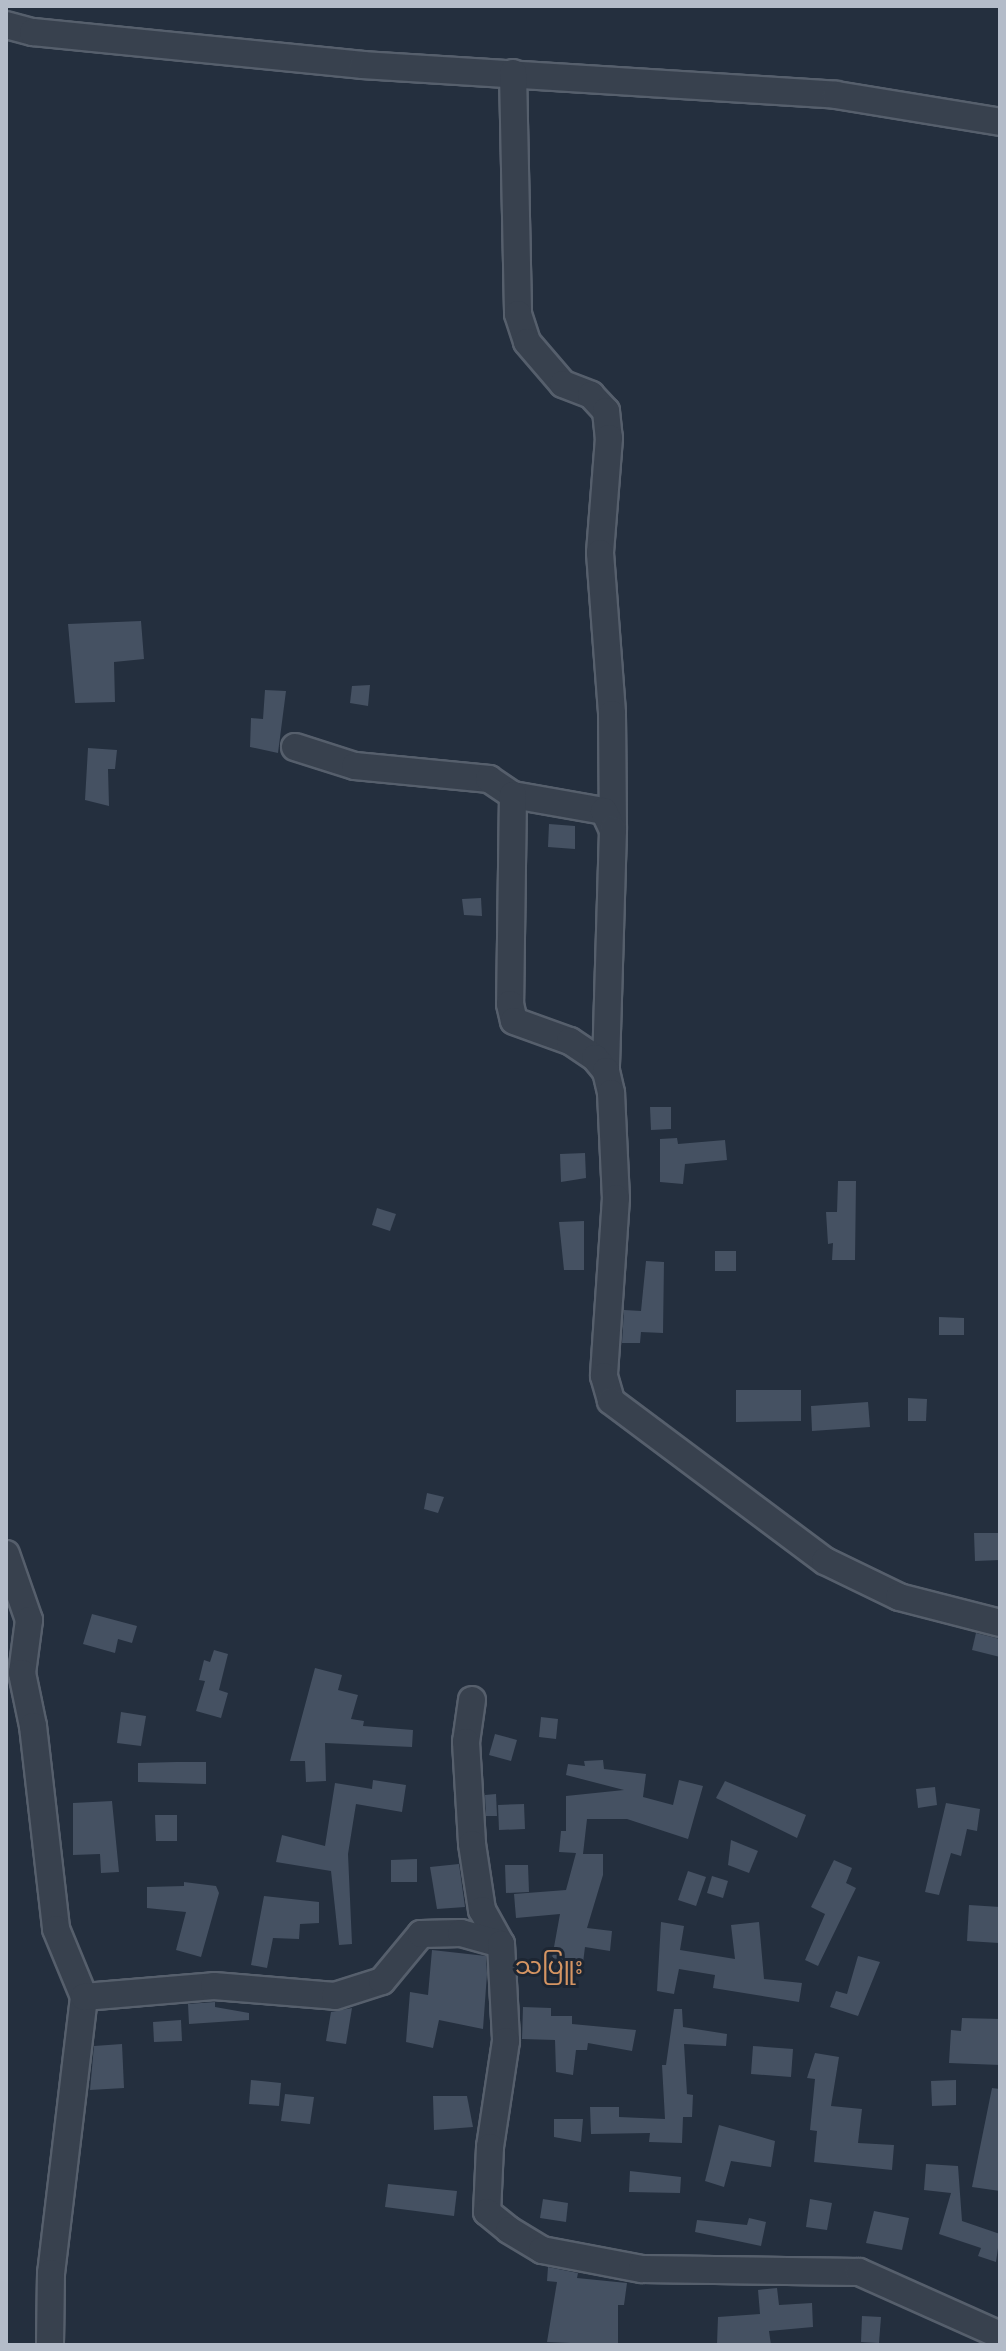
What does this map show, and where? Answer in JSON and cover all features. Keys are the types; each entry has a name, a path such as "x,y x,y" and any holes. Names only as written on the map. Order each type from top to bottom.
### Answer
{"street":[{"path":"6,25 33,32 348,63 836,95 1000,122"},
{"path":"513,73 518,314 527,342 563,384 591,395 606,411 609,438 600,553 612,714 613,830 606,1071 616,1198 604,1376 611,1401 825,1561 899,1597 1000,1623"},
{"path":"295,747 355,766 489,779 513,795 604,811 613,830"},
{"path":"513,795 510,1004 514,1021 570,1041 606,1071"},
{"path":"6,1554 29,1620 22,1673 33,1726 56,1929 84,1997 51,2273 50,2345"},
{"path":"472,1700 466,1742 472,1844 482,1910 501,1944 506,2041 490,2147 487,2212 542,2250 642,2269 859,2272 1000,2335"},
{"path":"84,1997 214,1986 335,1996 382,1981 421,1934 461,1933 501,1944"}],"building":[{"path":"141,621 144,659 114,662 115,702 75,703 68,624"},
{"path":"370,685 368,706 350,703 352,686"},
{"path":"265,690 286,691 278,753 250,747 251,718 263,719"},
{"path":"88,748 117,750 115,769 108,769 109,806 85,800"},
{"path":"549,824 575,826 575,849 548,847"},
{"path":"481,898 482,916 464,915 462,899"},
{"path":"650,1107 671,1107 671,1129 651,1130"},
{"path":"677,1138 678,1144 725,1140 727,1160 685,1164 683,1184 660,1182 660,1139"},
{"path":"585,1153 586,1178 561,1182 560,1154"},
{"path":"838,1181 856,1181 855,1260 832,1260 833,1243 828,1244 826,1212 837,1212"},
{"path":"377,1208 396,1214 390,1231 372,1225"},
{"path":"584,1221 584,1270 564,1270 559,1222"},
{"path":"715,1251 736,1251 736,1271 715,1271"},
{"path":"646,1261 664,1262 663,1333 641,1332 640,1343 622,1343 624,1310 641,1311"},
{"path":"939,1317 964,1318 964,1335 939,1335"},
{"path":"736,1390 801,1390 801,1421 736,1422"},
{"path":"908,1398 927,1399 926,1421 908,1421"},
{"path":"868,1402 870,1427 812,1431 811,1406"},
{"path":"427,1493 444,1497 438,1513 424,1509"},
{"path":"974,1533 1000,1533 1000,1560 975,1561"},
{"path":"92,1614 137,1626 132,1643 118,1639 115,1653 83,1644"},
{"path":"976,1633 1000,1639 1000,1657 972,1650"},
{"path":"214,1650 228,1654 219,1690 228,1693 221,1718 196,1711 205,1681 199,1680 204,1660 210,1662"},
{"path":"315,1668 342,1675 338,1690 358,1695 351,1719 364,1721 363,1726 413,1730 412,1747 325,1743 326,1781 306,1782 305,1761 290,1761"},
{"path":"121,1712 146,1716 141,1746 117,1743"},
{"path":"541,1717 558,1719 556,1739 539,1737"},
{"path":"495,1734 517,1740 511,1761 489,1755"},
{"path":"603,1760 604,1769 646,1774 643,1797 673,1805 679,1780 703,1786 688,1839 627,1819 587,1819 583,1854 603,1854 603,1875 587,1928 612,1931 610,1951 585,1947 583,1963 552,1958 560,1914 516,1918 514,1894 566,1890 576,1853 559,1852 561,1831 566,1831 566,1796 624,1790 566,1775 568,1764 585,1766 584,1761"},
{"path":"206,1762 206,1784 138,1782 138,1763"},
{"path":"373,1780 406,1785 402,1812 356,1804 348,1854 352,1944 339,1945 331,1871 276,1862 282,1835 325,1846 335,1783 372,1789"},
{"path":"725,1781 806,1815 797,1838 716,1798"},
{"path":"935,1787 937,1805 918,1808 916,1789"},
{"path":"496,1794 497,1816 486,1816 485,1795"},
{"path":"112,1801 119,1872 101,1873 100,1854 73,1855 73,1803"},
{"path":"946,1803 980,1809 977,1831 967,1829 961,1856 951,1853 939,1895 925,1892"},
{"path":"524,1804 525,1829 499,1830 498,1805"},
{"path":"155,1815 177,1815 177,1841 156,1841"},
{"path":"731,1840 758,1851 749,1873 728,1865"},
{"path":"417,1859 417,1882 391,1882 391,1860"},
{"path":"834,1860 852,1868 846,1883 856,1888 818,1966 805,1960 825,1914 811,1907"},
{"path":"459,1864 465,1907 437,1909 430,1867"},
{"path":"505,1865 528,1865 529,1892 506,1893"},
{"path":"688,1871 706,1877 696,1906 678,1900"},
{"path":"712,1876 728,1881 723,1898 707,1893"},
{"path":"184,1882 216,1886 219,1893 201,1957 176,1950 186,1912 147,1908 147,1887 184,1886"},
{"path":"264,1896 319,1902 319,1923 300,1924 299,1939 273,1938 267,1968 251,1965"},
{"path":"969,1905 1000,1907 999,1943 967,1941"},
{"path":"661,1922 684,1926 680,1950 735,1959 731,1925 759,1922 764,1979 802,1983 799,2002 713,1988 715,1975 679,1969 674,1994 657,1991"},
{"path":"432,1950 486,1956 487,1974 483,2029 439,2020 433,2048 406,2042 410,1992 428,1995"},
{"path":"858,1956 880,1962 858,2016 830,2007 836,1991 847,1994"},
{"path":"215,2002 215,2007 249,2013 249,2020 189,2024 188,2004"},
{"path":"523,2007 551,2008 551,2016 572,2016 572,2024 636,2030 632,2051 588,2043 587,2050 576,2050 573,2075 556,2072 555,2040 522,2039"},
{"path":"352,2008 346,2044 326,2041 331,2012"},
{"path":"674,2009 682,2009 683,2027 727,2034 726,2046 684,2044 687,2094 693,2095 692,2117 683,2117 682,2143 649,2142 650,2133 591,2134 590,2107 619,2107 619,2117 665,2119 662,2065 666,2065"},
{"path":"962,2018 1000,2019 1000,2065 949,2063 951,2030 961,2031"},
{"path":"181,2020 182,2041 154,2042 153,2022"},
{"path":"122,2044 124,2088 90,2090 94,2046"},
{"path":"753,2046 793,2049 791,2077 751,2074"},
{"path":"815,2053 839,2057 831,2106 862,2109 858,2143 894,2145 892,2170 814,2162 817,2131 810,2130 815,2079 807,2078"},
{"path":"251,2080 281,2083 279,2106 249,2104"},
{"path":"956,2080 956,2105 932,2106 931,2081"},
{"path":"992,2088 1000,2089 1000,2191 972,2187"},
{"path":"285,2094 314,2097 310,2124 281,2121"},
{"path":"433,2096 467,2096 473,2127 434,2130"},
{"path":"554,2119 583,2119 581,2142 554,2137"},
{"path":"719,2125 775,2141 771,2167 731,2161 724,2187 705,2181"},
{"path":"926,2164 958,2166 962,2221 1000,2234 996,2262 978,2256 981,2248 939,2234 951,2193 924,2190"},
{"path":"630,2171 681,2177 680,2193 629,2192"},
{"path":"388,2184 457,2191 454,2216 385,2207"},
{"path":"543,2199 568,2203 566,2222 540,2218"},
{"path":"810,2199 832,2203 827,2230 806,2227"},
{"path":"874,2211 909,2218 902,2250 866,2243"},
{"path":"749,2218 766,2222 761,2246 695,2232 697,2220 747,2225"},
{"path":"548,2267 578,2273 577,2278 627,2283 624,2305 618,2305 618,2345 547,2342 557,2282 547,2281"},
{"path":"777,2288 779,2305 812,2303 813,2327 769,2331 771,2345 717,2344 718,2317 760,2314 758,2290"},
{"path":"862,2316 881,2317 879,2343 861,2342"}],"district":[{"name":"သပြူး","path":"549,1966"}]}
